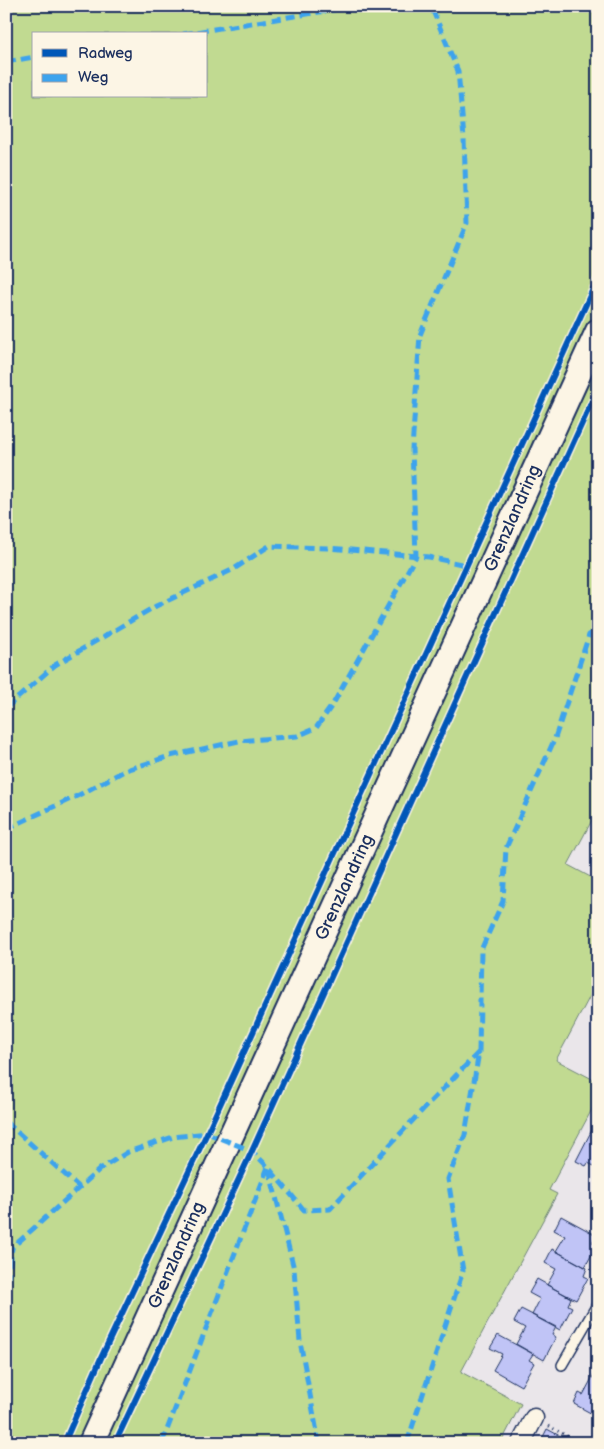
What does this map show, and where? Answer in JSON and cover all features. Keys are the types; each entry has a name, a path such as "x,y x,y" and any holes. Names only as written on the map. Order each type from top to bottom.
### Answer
{"main road":[{"name":"Grenzlandring","path":"91,1443 598,331"}],"street":[{"path":"521,1443 534,1418"}],"lane":[{"path":"562,1365 598,1303"}],"path":[{"path":"534,1418 579,1443"}],"green space":[{"path":"6,6 598,6 598,809 568,865 598,881 598,981 556,1060 598,1082 598,1098 549,1190 557,1194 461,1372 521,1404 501,1443 6,1443"}],"building":[{"path":"595,1124 598,1125 598,1168 588,1163 586,1166 576,1161"},
{"path":"561,1216 596,1235 592,1242 597,1245 585,1267 556,1251 565,1236 554,1230"},
{"path":"552,1249 587,1268 584,1276 588,1278 576,1300 547,1285 556,1269 545,1263"},
{"path":"537,1279 571,1298 568,1305 572,1307 560,1330 532,1315 540,1299 529,1293"},
{"path":"521,1309 556,1327 552,1335 556,1337 544,1360 516,1344 525,1328 514,1322"},
{"path":"498,1335 533,1354 529,1360 534,1363 521,1386 493,1370 502,1354 490,1348"},
{"path":"598,1367 598,1417 574,1404 579,1393 583,1395"},
{"path":"547,1429 573,1443 540,1443"}],"marked path":[{"path":"195,32 357,6"},
{"path":"6,829 77,796 126,770 170,756 239,741 297,736 316,728 333,704 416,556 412,449 420,335 467,223 464,138 458,71 431,6"},
{"path":"6,62 32,57"},
{"path":"6,708 55,665 156,606 234,569 269,546 329,548 429,557 466,565"},
{"path":"407,1443 463,1271 448,1179 465,1135 479,1052 481,950 503,901 506,848 555,738 589,635 598,629"},
{"path":"6,1253 100,1169 128,1152 173,1137 207,1133 252,1151 304,1210 330,1209 479,1052"},
{"path":"6,1122 79,1187"},
{"path":"162,1443 268,1167"},
{"path":"269,1169 294,1269 300,1341 319,1443"},
{"path":"6,1296 12,1248"}],"cycle path":[{"path":"64,1443 101,1358 207,1133 598,278"},
{"path":"115,1443 252,1151 598,388"}]}
